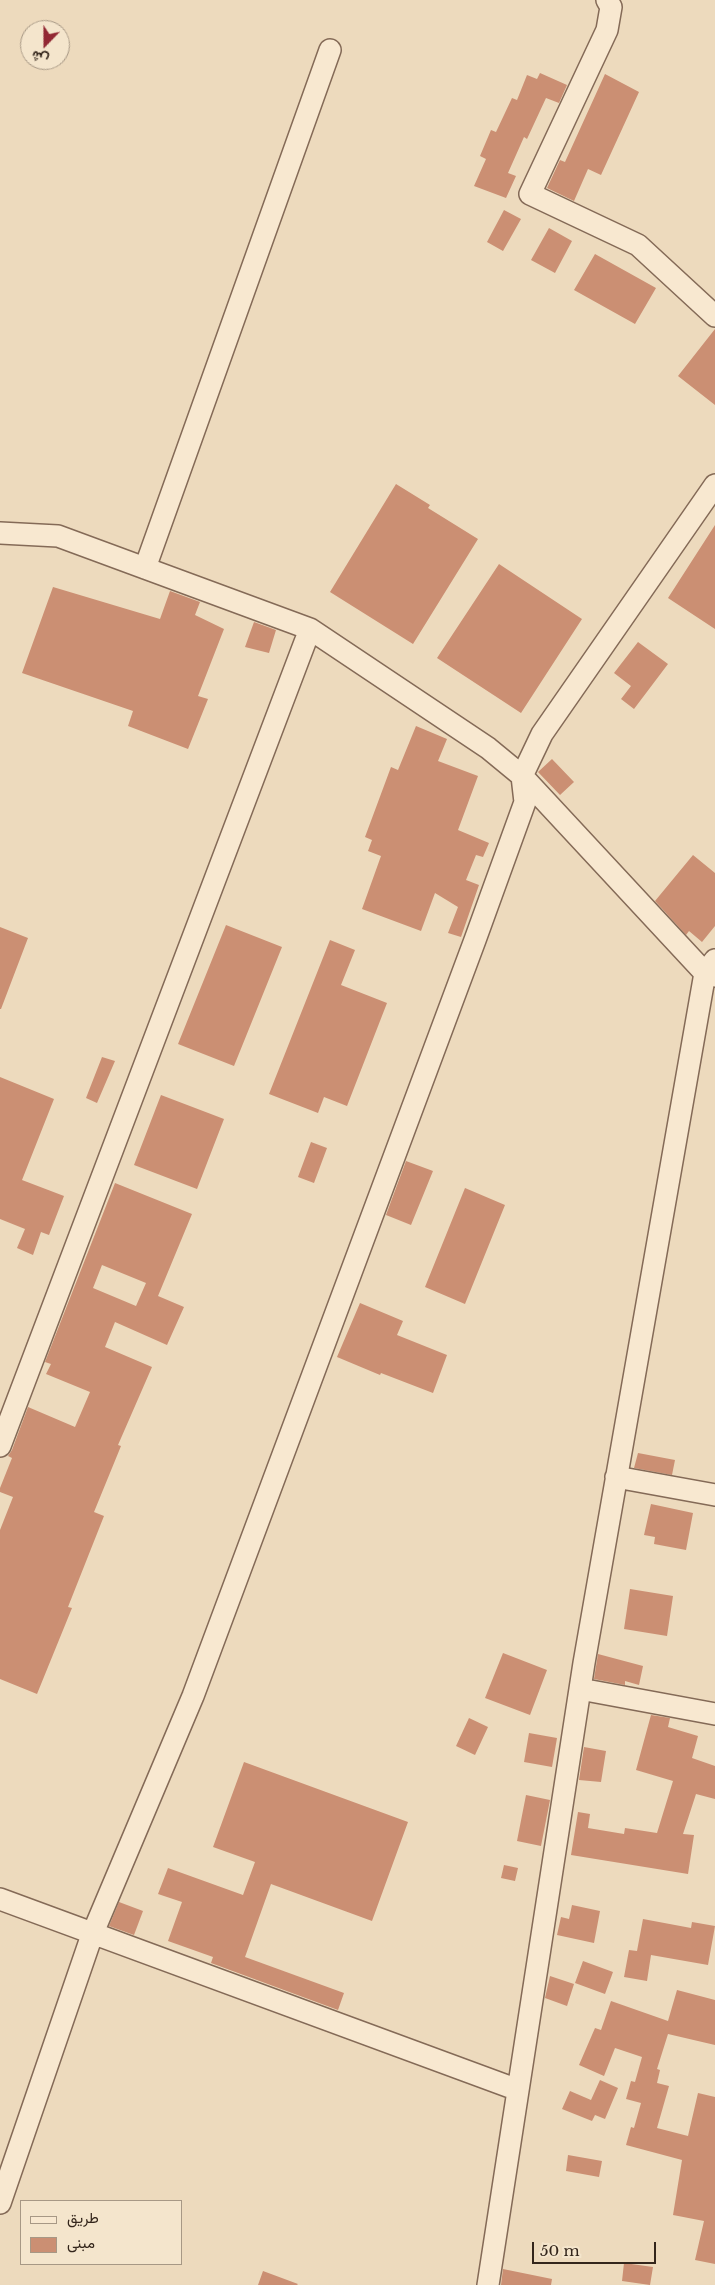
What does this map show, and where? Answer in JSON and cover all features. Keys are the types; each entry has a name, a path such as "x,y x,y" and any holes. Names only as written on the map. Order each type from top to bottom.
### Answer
{"street":[{"path":"607,0 611,7 607,30 530,194 638,245 715,316"},
{"path":"145,568 330,50"},
{"path":"0,2203 92,1935 193,1696 475,940 525,802 522,776 542,734 715,485"},
{"path":"0,533 58,536 310,629 488,748 522,776 712,970 616,1477 580,1689 488,2285"},
{"path":"0,1446 310,629"},
{"path":"616,1477 715,1495"},
{"path":"580,1689 715,1714"},
{"path":"0,1900 518,2090"}],"building":[{"path":"540,73 567,85 559,103 546,98 527,139 524,137 508,173 516,176 506,198 474,186 486,159 480,156 491,130 496,132 512,98 517,100 527,75 537,79"},
{"path":"605,74 639,92 601,175 588,169 574,201 547,188 560,160 565,162"},
{"path":"504,210 521,219 503,251 487,242"},
{"path":"549,228 572,241 555,273 531,260"},
{"path":"595,254 656,288 635,324 574,290"},
{"path":"715,329 715,405 678,376"},
{"path":"396,484 430,505 428,508 478,539 413,644 330,592"},
{"path":"715,525 715,629 668,598"},
{"path":"499,564 582,619 521,713 437,658"},
{"path":"53,587 160,619 170,591 200,602 195,615 224,629 198,696 208,699 188,749 128,726 133,711 22,673"},
{"path":"254,622 276,630 269,653 245,647"},
{"path":"638,642 668,664 634,709 621,699 631,686 614,673"},
{"path":"416,726 447,739 438,761 478,776 458,830 489,843 483,857 476,855 466,880 479,885 461,937 448,933 458,907 435,893 421,931 362,909 381,856 368,851 372,840 365,837 391,767 398,770"},
{"path":"552,759 574,782 560,795 538,772"},
{"path":"693,855 715,873 715,926 702,942 689,931 686,935 655,901"},
{"path":"226,925 282,947 234,1066 178,1044"},
{"path":"0,927 28,938 1,1009 0,1009"},
{"path":"330,940 355,950 341,985 387,1003 347,1106 324,1097 318,1113 269,1094"},
{"path":"102,1057 115,1061 97,1103 86,1098"},
{"path":"0,1077 54,1099 22,1180 64,1196 49,1235 41,1232 33,1255 17,1248 25,1229 0,1219"},
{"path":"161,1095 224,1119 197,1189 134,1165"},
{"path":"311,1142 327,1148 314,1183 298,1177"},
{"path":"406,1161 433,1171 411,1225 386,1215"},
{"path":"115,1183 192,1214 158,1296 184,1307 167,1345 115,1322 105,1347 152,1367 118,1445 121,1446 94,1512 104,1516 68,1607 72,1608 37,1694 0,1679 0,1530 13,1497 0,1492 0,1488 12,1458 8,1456 28,1407 75,1427 90,1392 46,1374 51,1364 45,1362","holes":["102,1265 146,1283 136,1306 93,1288"]},
{"path":"465,1188 505,1205 465,1304 425,1287"},
{"path":"360,1303 403,1321 397,1335 447,1355 433,1393 381,1373 380,1375 337,1357"},
{"path":"638,1453 675,1460 672,1475 634,1468"},
{"path":"651,1504 693,1513 686,1550 654,1544 655,1537 644,1535"},
{"path":"630,1589 673,1596 667,1636 624,1629"},
{"path":"503,1653 547,1670 530,1715 485,1698"},
{"path":"598,1654 643,1666 639,1685 625,1681 625,1685 594,1679"},
{"path":"651,1715 670,1718 668,1727 698,1736 692,1758 715,1766 715,1799 696,1794 683,1834 694,1835 688,1874 571,1855 578,1812 590,1814 588,1828 624,1834 625,1828 657,1833 673,1781 636,1770"},
{"path":"469,1718 488,1727 475,1755 456,1746"},
{"path":"529,1733 557,1738 552,1767 524,1762"},
{"path":"584,1747 606,1751 601,1782 579,1780"},
{"path":"244,1762 408,1822 372,1921 271,1884 245,1957 344,1993 338,2010 211,1963 213,1957 168,1941 182,1902 158,1894 168,1868 243,1895 255,1862 213,1847"},
{"path":"526,1795 550,1800 541,1846 517,1841"},
{"path":"504,1865 518,1868 515,1881 501,1878"},
{"path":"119,1902 143,1911 134,1935 109,1926"},
{"path":"572,1905 600,1911 594,1943 557,1935 561,1917 569,1919"},
{"path":"643,1919 691,1928 692,1922 715,1926 708,1965 651,1955 647,1981 624,1977 629,1950 637,1951"},
{"path":"583,1961 613,1972 605,1994 575,1983"},
{"path":"550,1976 574,1984 567,2006 545,1998"},
{"path":"677,1990 715,2000 715,2045 668,2034 657,2069 660,2070 657,2083 669,2086 657,2128 688,2136 698,2093 715,2097 715,2264 695,2260 704,2221 673,2215 682,2160 626,2145 631,2127 634,2128 641,2103 626,2099 631,2081 635,2082 642,2057 615,2048 604,2076 579,2065 595,2028 601,2030 611,2001 668,2021"},
{"path":"600,2080 618,2088 605,2119 595,2115 592,2121 562,2109 570,2091 591,2100"},
{"path":"568,2155 602,2161 599,2177 566,2171"},
{"path":"624,2263 653,2267 650,2285 622,2281"},
{"path":"503,2269 552,2279 551,2285 501,2285"},
{"path":"263,2271 298,2284 258,2285"}]}
